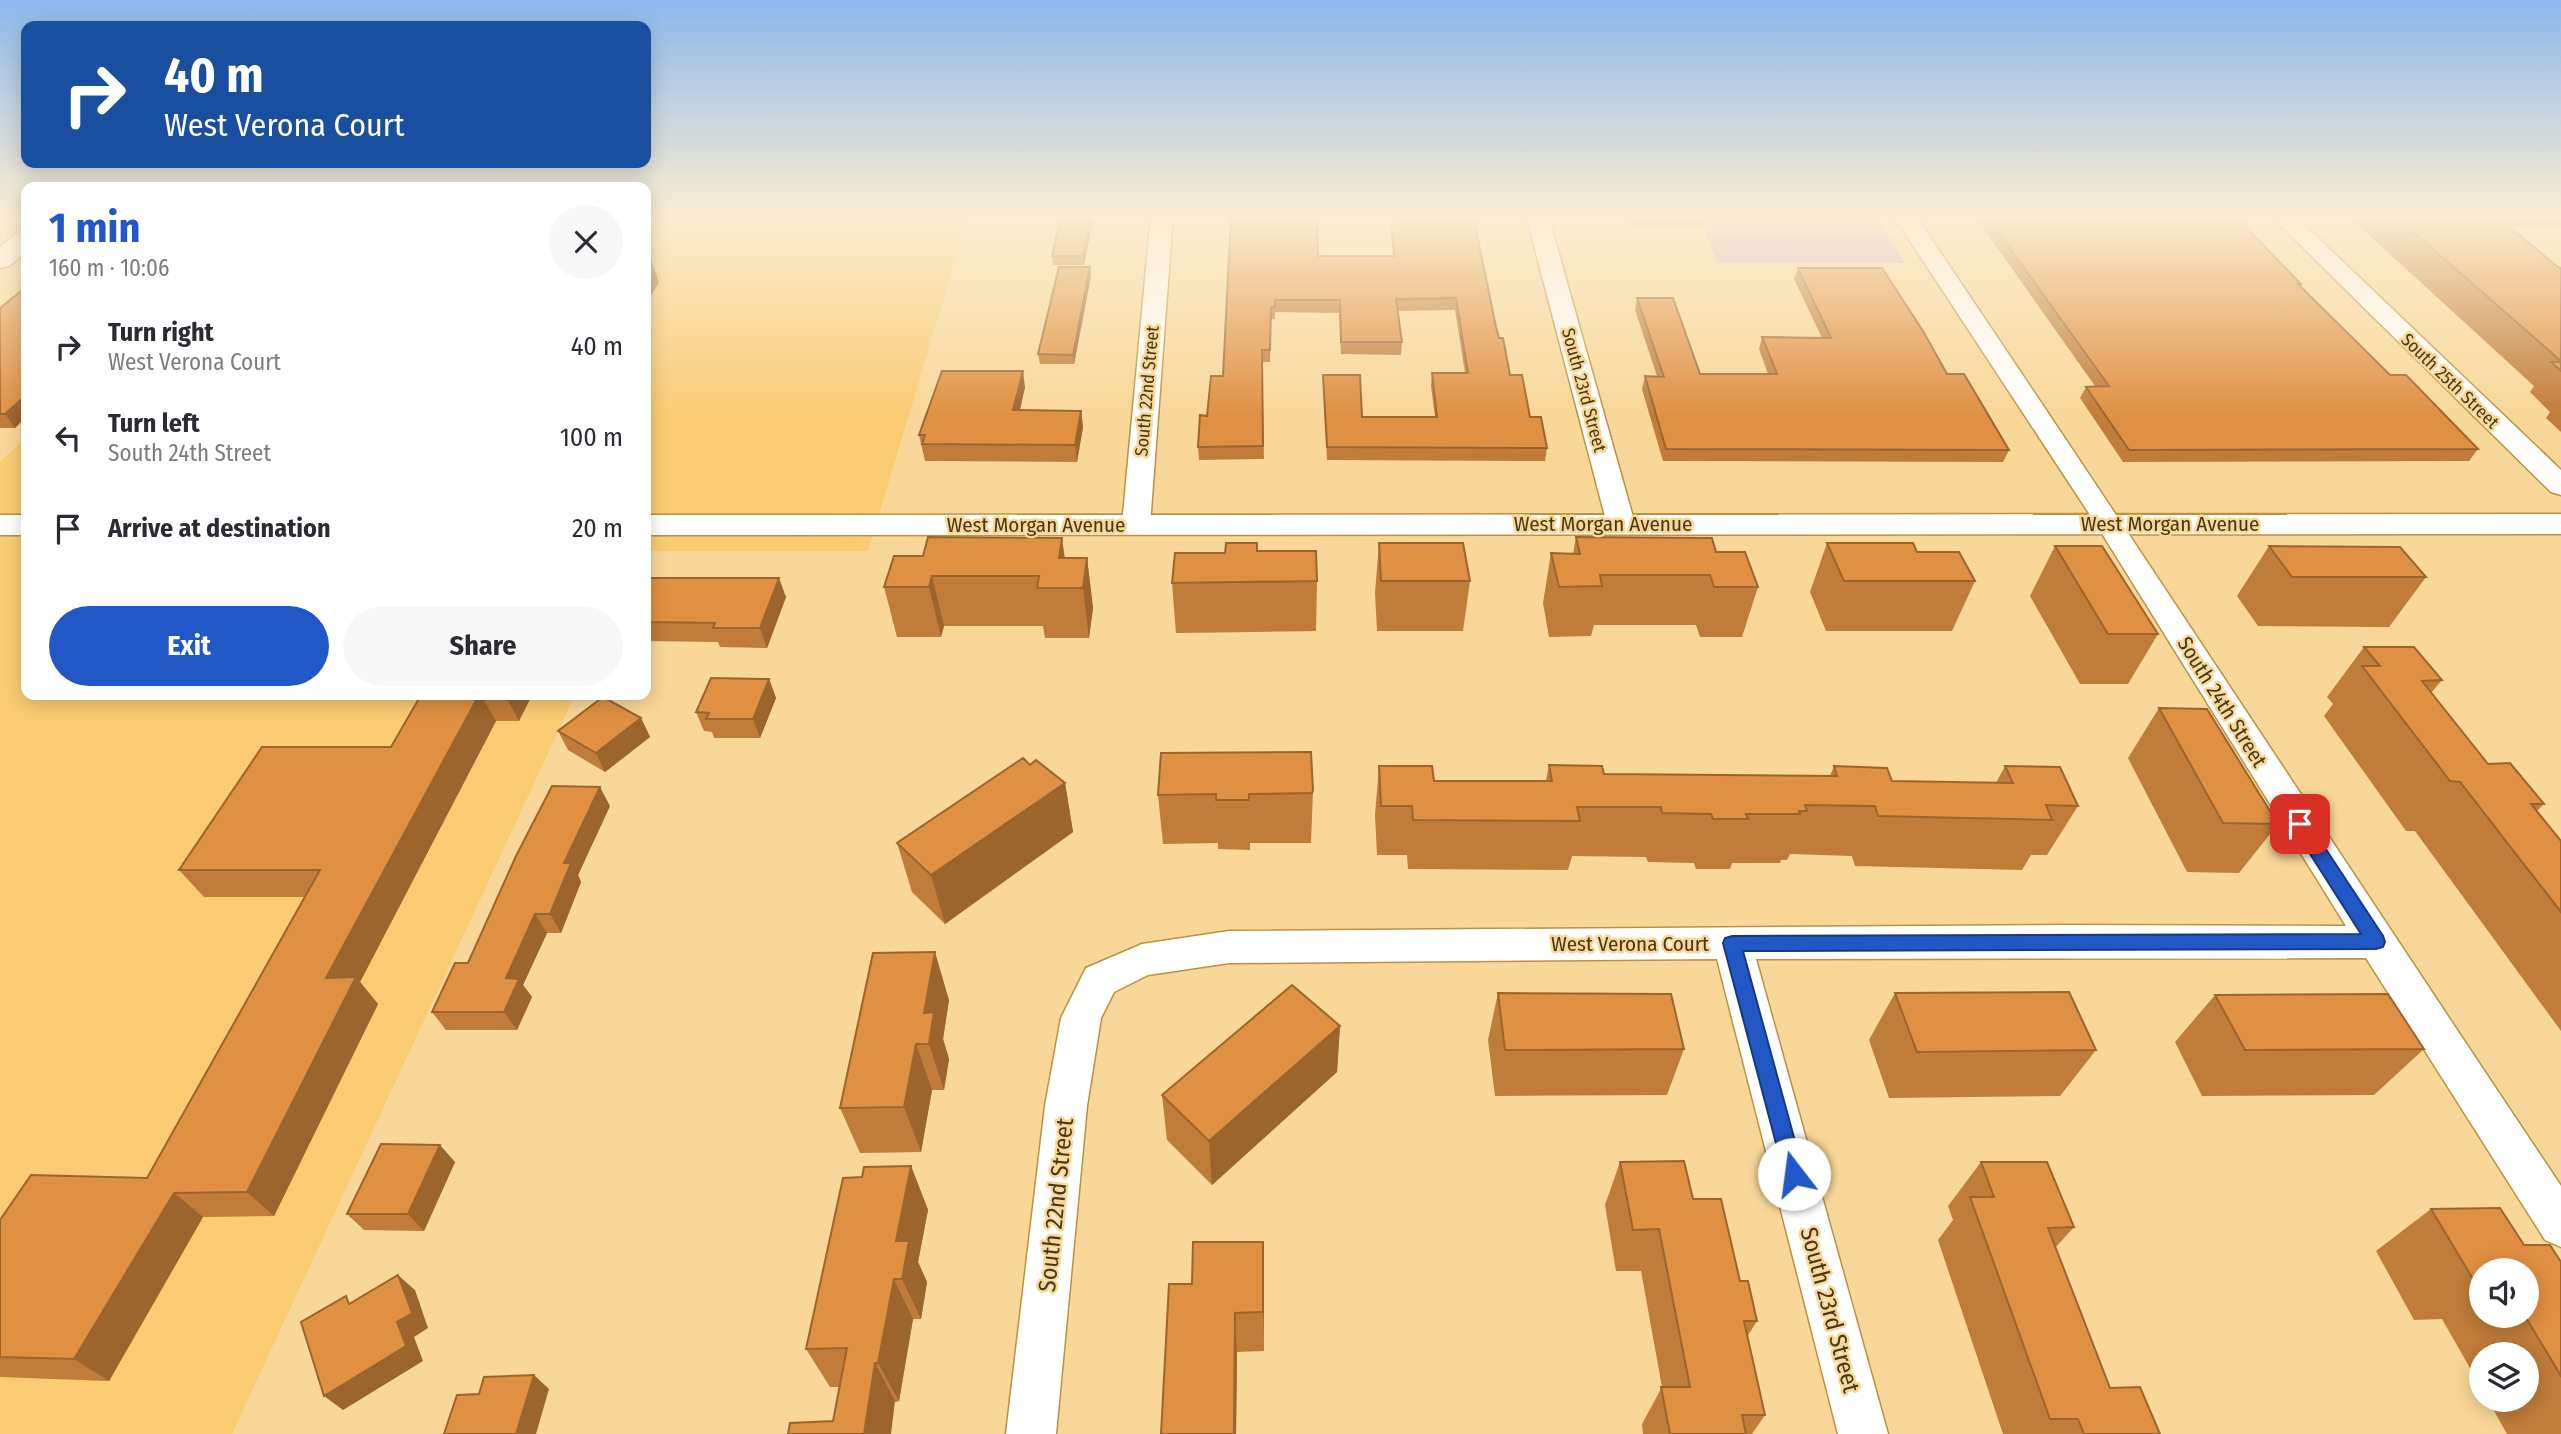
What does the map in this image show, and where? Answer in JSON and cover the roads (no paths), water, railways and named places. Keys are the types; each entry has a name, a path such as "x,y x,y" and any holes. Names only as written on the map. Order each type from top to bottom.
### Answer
{"street":[{"name":"South 22nd Street","path":"1136,525 1156,282"},
{"name":"South 23rd Street","path":"1555,282 1621,524"},
{"name":"South 24th Street","path":"1949,282 2110,524 2231,718 2561,1225"},
{"name":"South 25th Street","path":"2350,282 2561,486"},
{"name":"West Morgan Avenue","path":"651,525 2561,524"},
{"path":"0,525 21,525"},
{"name":"West Verona Court","path":"1100,980 1142,960 1229,947 2376,942"},
{"name":"South 23rd Street","path":"1732,943 1863,1434"},
{"name":"South 22nd Street","path":"1031,1434 1066,1106 1081,1018 1100,980"}]}
